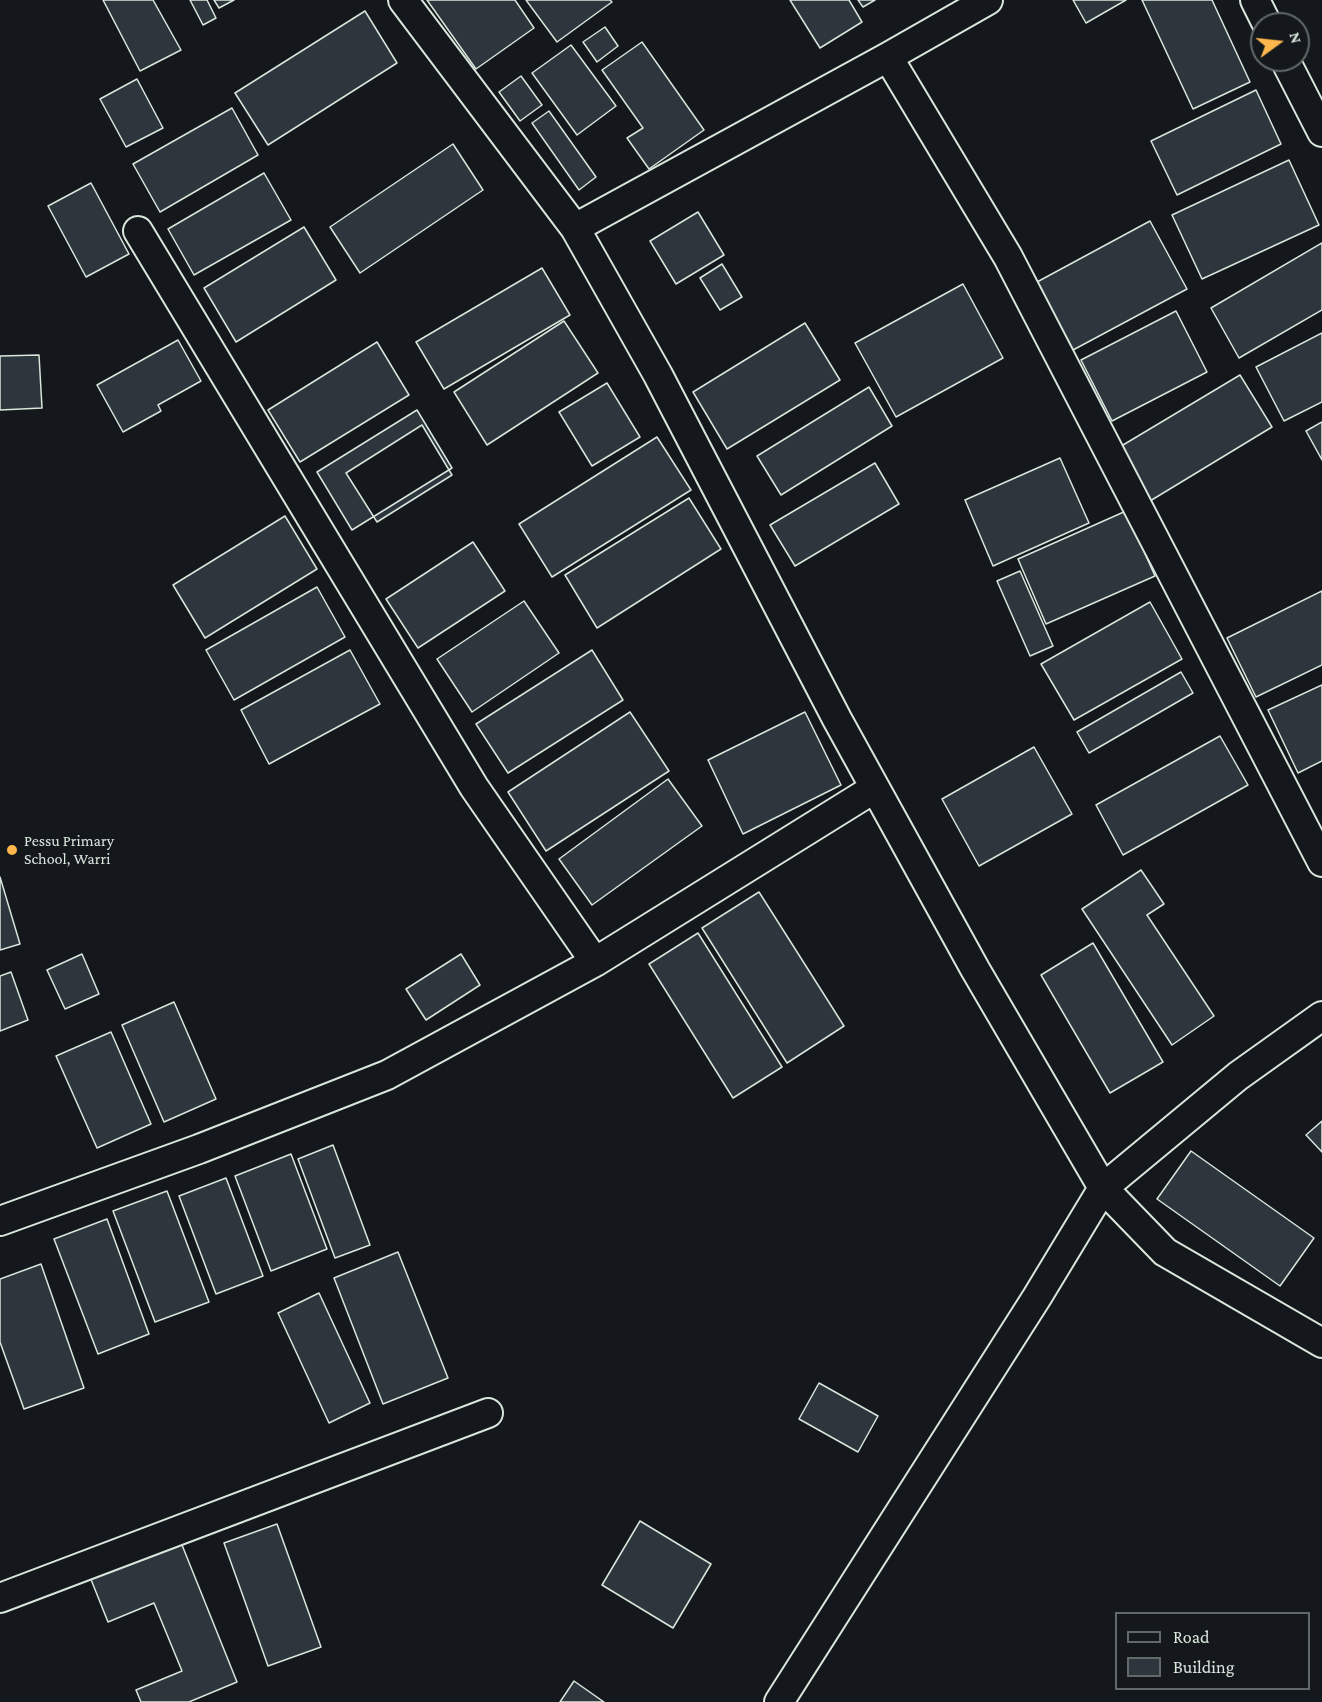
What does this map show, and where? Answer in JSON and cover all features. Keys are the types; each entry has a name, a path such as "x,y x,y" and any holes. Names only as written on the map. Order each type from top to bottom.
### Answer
{"street":[{"path":"403,0 575,228 658,375 837,719 975,969 1103,1188 1165,1252 1322,1343"},
{"path":"575,228 888,57 973,3"},
{"path":"888,57 1008,256 1322,862"},
{"path":"1291,72 1322,132"},
{"path":"138,231 474,787 595,962"},
{"path":"0,1221 199,1149 387,1075 595,962 875,788"},
{"path":"779,1702 1037,1298 1103,1188 1238,1076 1322,1016"},
{"path":"0,1598 488,1413"}],"building":[{"path":"103,0 153,0 181,50 140,71"},
{"path":"190,0 207,0 216,18 203,25"},
{"path":"214,0 234,0 219,8"},
{"path":"427,0 515,0 534,28 476,69"},
{"path":"526,0 610,0 612,2 557,42"},
{"path":"790,0 849,0 862,22 820,48"},
{"path":"858,0 875,0 863,7"},
{"path":"1073,0 1126,0 1086,23"},
{"path":"1142,0 1212,0 1250,82 1193,109"},
{"path":"365,11 397,63 268,145 235,93"},
{"path":"605,27 618,46 597,62 583,42"},
{"path":"642,42 704,130 649,169 627,138 643,128 602,70"},
{"path":"571,45 616,106 577,135 532,73"},
{"path":"521,76 542,105 520,121 499,92"},
{"path":"137,79 163,128 126,147 100,99"},
{"path":"1256,90 1281,144 1177,195 1151,141"},
{"path":"232,108 258,155 160,212 133,164"},
{"path":"549,111 596,177 579,190 532,123"},
{"path":"453,144 483,190 360,273 330,227"},
{"path":"1289,160 1319,225 1202,279 1172,215"},
{"path":"264,173 291,220 194,275 168,229"},
{"path":"91,183 129,254 86,277 48,206"},
{"path":"698,212 724,255 676,284 650,241"},
{"path":"1150,221 1187,289 1073,350 1037,282"},
{"path":"304,227 336,280 236,342 204,288"},
{"path":"1322,243 1322,310 1239,358 1211,308"},
{"path":"722,264 742,297 720,310 700,278"},
{"path":"542,268 570,315 444,389 416,342"},
{"path":"963,284 1003,358 896,417 855,343"},
{"path":"1176,311 1207,372 1112,421 1081,360"},
{"path":"564,321 598,373 487,445 454,392"},
{"path":"805,323 840,380 727,449 693,392"},
{"path":"1322,333 1322,402 1284,421 1256,367"},
{"path":"178,340 201,381 158,405 161,411 123,432 97,385"},
{"path":"377,342 409,395 300,462 268,410"},
{"path":"39,355 42,408 0,410 0,356"},
{"path":"1240,375 1272,427 1150,501 1118,448"},
{"path":"607,383 640,437 592,466 559,412"},
{"path":"869,387 892,426 781,495 757,456"},
{"path":"417,410 452,468 352,530 317,472"},
{"path":"1322,422 1322,460 1306,431"},
{"path":"422,425 452,475 377,522 346,473"},
{"path":"657,437 691,490 552,577 519,524"},
{"path":"1060,458 1089,523 993,566 965,500"},
{"path":"875,463 899,504 795,566 770,525"},
{"path":"689,498 721,549 597,628 565,575"},
{"path":"1126,511 1155,576 1046,624 1018,559"},
{"path":"285,516 317,569 205,638 173,585"},
{"path":"473,542 505,591 418,648 386,599"},
{"path":"1020,571 1053,646 1030,656 997,581"},
{"path":"317,587 345,637 234,700 206,650"},
{"path":"1322,591 1322,665 1256,697 1227,638"},
{"path":"524,601 559,653 472,712 437,659"},
{"path":"1150,602 1182,659 1074,720 1041,664"},
{"path":"350,650 380,704 269,764 241,710"},
{"path":"592,650 623,700 508,773 476,724"},
{"path":"1181,672 1193,693 1089,753 1077,732"},
{"path":"1322,685 1322,761 1298,773 1268,710"},
{"path":"630,712 669,771 546,851 508,792"},
{"path":"805,712 841,785 743,834 708,760"},
{"path":"1220,736 1248,785 1123,855 1096,805"},
{"path":"1034,747 1072,814 979,866 942,799"},
{"path":"668,779 702,826 592,905 559,859"},
{"path":"1141,870 1164,904 1147,915 1214,1016 1172,1045 1082,909"},
{"path":"0,877 20,944 0,950"},
{"path":"759,892 844,1026 787,1063 702,928"},
{"path":"698,933 782,1067 733,1098 649,964"},
{"path":"1093,943 1163,1062 1110,1093 1041,975"},
{"path":"82,954 99,994 65,1009 47,970"},
{"path":"461,954 480,985 426,1020 406,989"},
{"path":"11,972 28,1020 0,1031 0,976"},
{"path":"174,1002 216,1099 164,1122 122,1025"},
{"path":"111,1032 151,1124 97,1148 56,1056"},
{"path":"1322,1121 1322,1152 1306,1135"},
{"path":"333,1145 370,1245 335,1258 298,1159"},
{"path":"1191,1151 1314,1238 1280,1286 1157,1199"},
{"path":"291,1154 327,1249 271,1271 235,1176"},
{"path":"226,1178 263,1276 216,1294 179,1196"},
{"path":"167,1191 209,1302 155,1322 113,1211"},
{"path":"107,1219 149,1334 98,1354 54,1239"},
{"path":"398,1252 448,1378 383,1404 334,1278"},
{"path":"41,1264 84,1388 24,1409 0,1342 0,1279"},
{"path":"319,1293 370,1403 329,1423 278,1313"},
{"path":"819,1383 878,1416 858,1452 799,1419"},
{"path":"640,1521 711,1564 673,1628 602,1585"},
{"path":"277,1524 321,1647 268,1666 224,1543"},
{"path":"180,1540 237,1682 189,1702 141,1702 136,1690 182,1671 154,1603 108,1622 90,1577"},
{"path":"574,1681 604,1702 560,1702"}],"place":[{"name":"Pessu Primary School, Warri","path":"12,850"}]}
